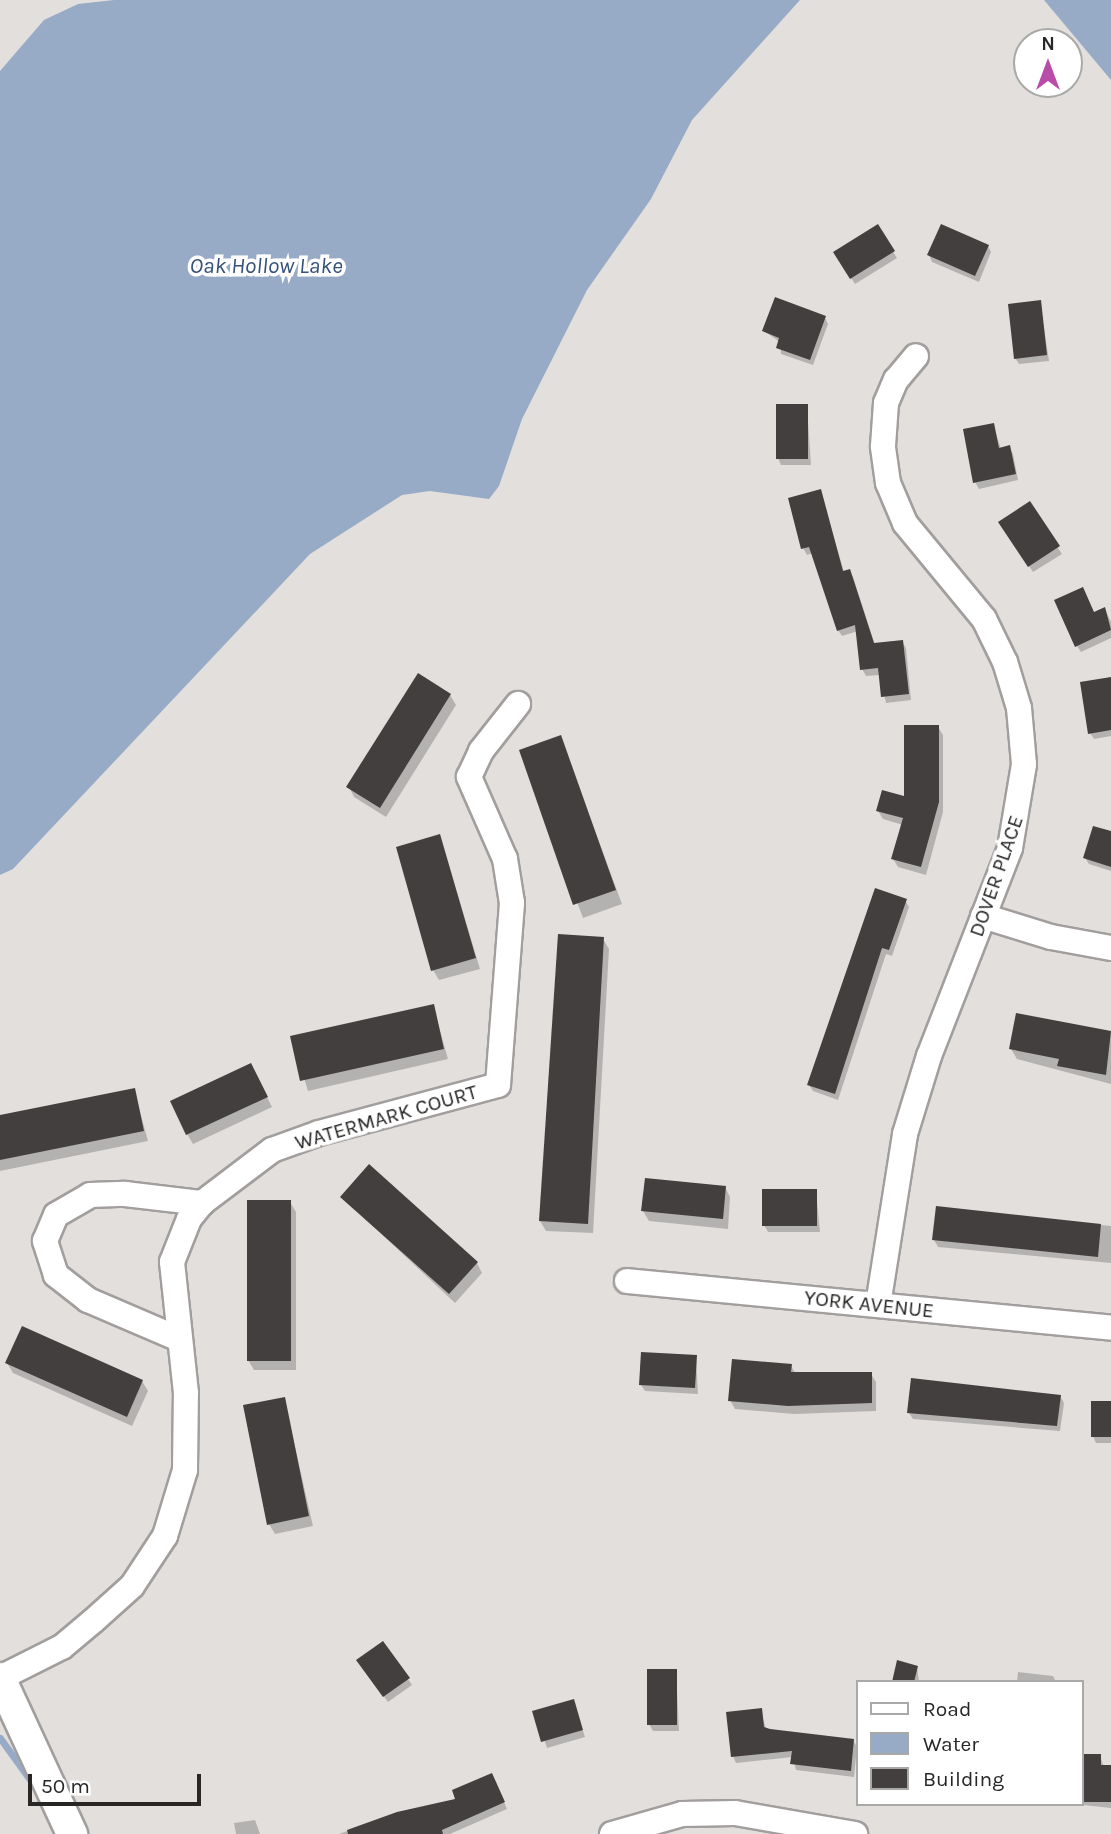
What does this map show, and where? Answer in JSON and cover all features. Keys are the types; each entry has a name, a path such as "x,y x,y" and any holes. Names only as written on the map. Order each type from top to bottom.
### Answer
{"street":[{"name":"DOVER PLACE","path":"878,1305 905,1134 929,1056 983,916 1019,811 1024,764 1018,708 1005,662 984,619 956,581 922,548 902,517 888,483 883,446 886,403 896,380 916,356"},
{"name":"WATERMARK COURT","path":"0,1678 62,1647 93,1621 132,1586 165,1536 186,1469 186,1393 172,1262 189,1219 202,1203 272,1150 319,1132 498,1086 512,903 505,859 469,777 481,751 518,704"},
{"path":"983,916 1051,937 1111,948"},
{"path":"179,1339 88,1300 56,1275 45,1241 56,1215 90,1195 125,1194 202,1203"},
{"name":"YORK AVENUE","path":"627,1280 1111,1328"},
{"path":"0,1678 72,1834"},
{"path":"612,1834 682,1814 735,1813 855,1834"}],"water":[{"name":"Oak Hollow Lake","path":"114,0 800,0 692,120 651,199 587,290 522,419 499,486 489,499 430,491 402,495 310,554 13,869 0,875 0,71 44,20 78,4"},
{"path":"1044,0 1111,0 1111,80 1083,47 1083,28 1067,28"}],"building":[{"path":"878,224 895,251 850,279 833,252"},
{"path":"941,224 989,245 975,276 927,255"},
{"path":"775,297 826,316 810,360 776,348 779,338 762,331"},
{"path":"1041,300 1047,355 1014,359 1008,304"},
{"path":"776,404 808,404 808,459 776,459"},
{"path":"994,423 999,448 1010,445 1016,474 973,483 963,429"},
{"path":"821,489 843,571 850,569 874,643 903,640 909,694 881,697 878,668 860,670 855,625 837,631 809,547 801,549 788,498"},
{"path":"1030,501 1060,546 1028,567 998,522"},
{"path":"1083,587 1094,612 1105,607 1111,630 1075,647 1054,600"},
{"path":"418,673 451,694 380,808 346,787"},
{"path":"1111,677 1111,730 1088,734 1080,682"},
{"path":"904,725 939,725 939,802 921,867 891,859 903,818 876,811 882,790 904,796"},
{"path":"561,735 616,890 573,905 519,750"},
{"path":"1093,826 1111,831 1111,867 1083,858"},
{"path":"440,834 476,958 431,971 396,847"},
{"path":"875,888 907,899 889,950 882,948 835,1094 807,1085"},
{"path":"558,934 604,937 588,1224 539,1221"},
{"path":"434,1004 444,1049 300,1081 290,1036"},
{"path":"1016,1013 1111,1031 1106,1075 1057,1066 1059,1059 1009,1049"},
{"path":"251,1063 268,1097 186,1135 170,1101"},
{"path":"135,1088 144,1131 0,1160 0,1115"},
{"path":"369,1164 478,1262 449,1294 340,1197"},
{"path":"645,1178 726,1186 723,1219 641,1211"},
{"path":"762,1189 817,1189 817,1226 762,1226"},
{"path":"247,1200 291,1200 291,1361 247,1361"},
{"path":"936,1206 1101,1224 1098,1257 932,1240"},
{"path":"22,1326 143,1380 127,1417 5,1363"},
{"path":"641,1352 697,1355 695,1388 639,1385"},
{"path":"732,1359 792,1364 791,1372 872,1372 872,1403 788,1406 728,1401"},
{"path":"911,1378 1061,1395 1057,1426 907,1413"},
{"path":"285,1397 309,1516 267,1525 243,1405"},
{"path":"1091,1401 1111,1401 1111,1437 1091,1437"},
{"path":"383,1641 410,1678 383,1697 356,1660"},
{"path":"897,1660 918,1666 914,1680 892,1680"},
{"path":"647,1669 677,1669 677,1725 647,1725"},
{"path":"574,1699 583,1730 541,1742 532,1711"},
{"path":"762,1708 764,1727 854,1739 851,1771 790,1764 792,1751 731,1757 726,1712"},
{"path":"1083,1754 1101,1754 1101,1765 1111,1765 1111,1802 1083,1802"},
{"path":"492,1773 505,1802 442,1830 443,1834 348,1834 347,1830 397,1812 455,1799 452,1790"}],"waterway":[{"path":"0,1738 36,1788"}]}
